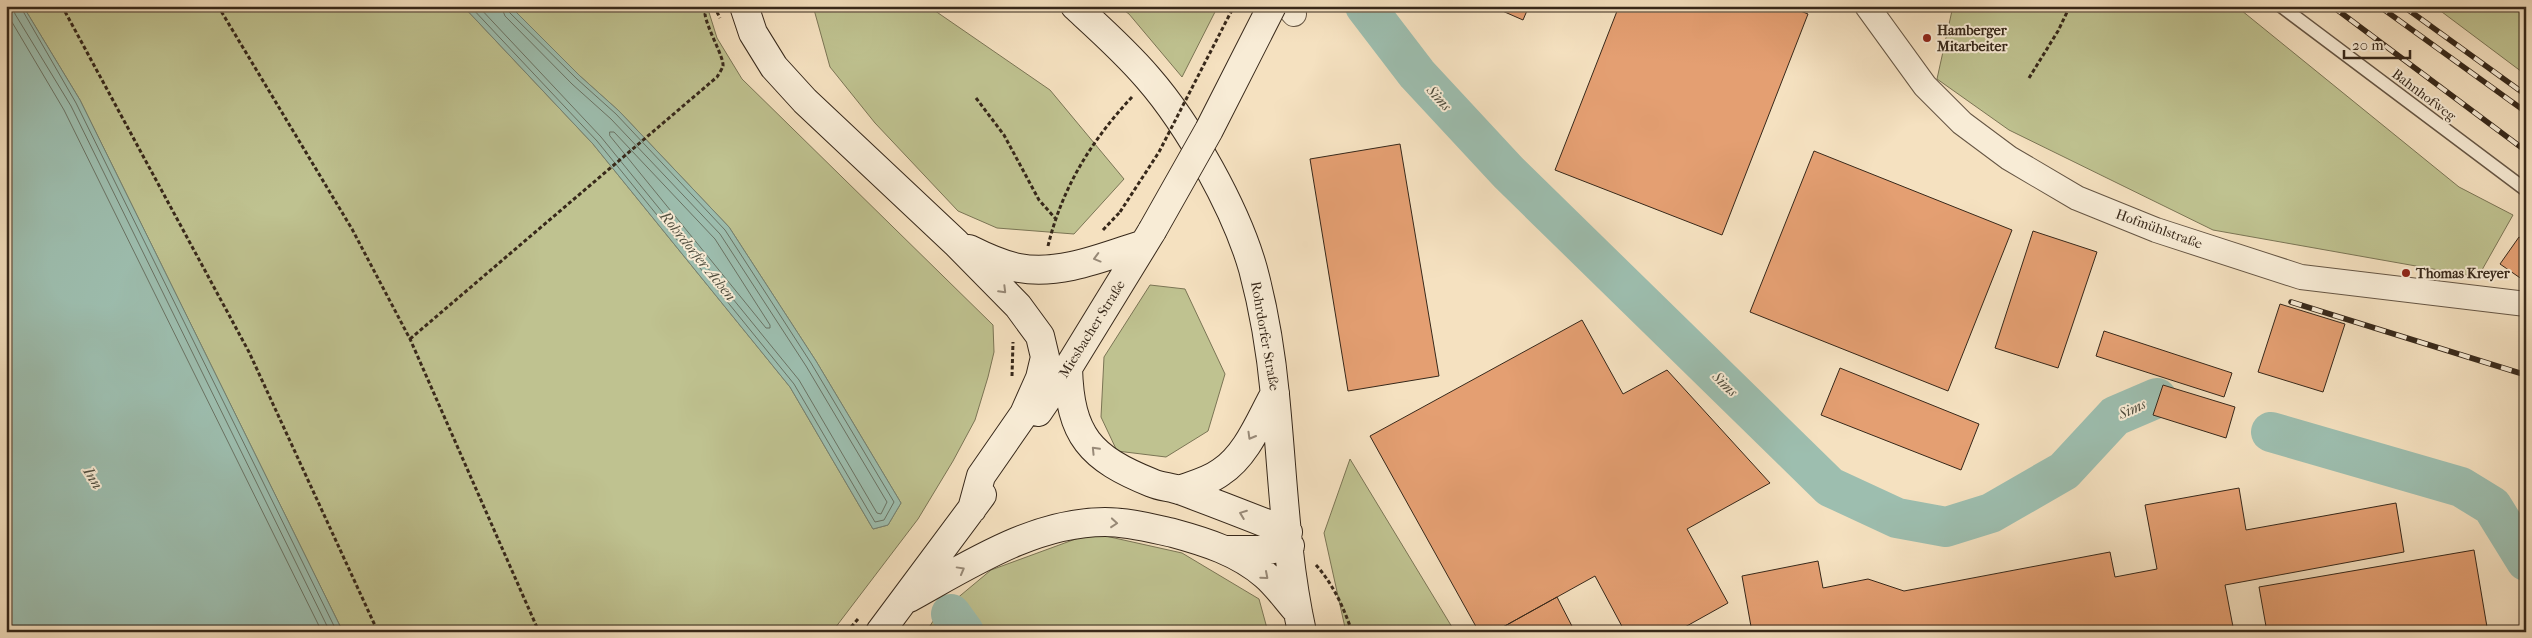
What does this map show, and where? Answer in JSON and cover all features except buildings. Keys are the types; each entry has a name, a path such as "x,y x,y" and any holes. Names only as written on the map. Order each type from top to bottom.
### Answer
{"main road":[{"path":"744,6 753,33 774,67 805,101 956,243 1034,324 1040,336 1045,357 1040,378 1024,414 980,476 972,509"},
{"name":"Rohrdorfer Straße","path":"1075,6 1148,78 1180,121 1210,170 1249,258 1264,312 1300,622"},
{"name":"Miesbacher Straße","path":"870,624 903,602 972,509 1068,368 1148,238 1209,130 1284,9"},
{"path":"956,243 1000,263 1021,268 1037,269 1062,267 1148,238"},
{"path":"1068,368 1069,398 1072,415 1087,442 1098,455 1112,465 1154,484 1179,490 1289,539"},
{"path":"1179,490 1215,476 1238,458 1275,394"},
{"path":"903,602 992,553 1033,535 1070,525 1105,522 1139,525 1228,550 1268,550 1289,539"},
{"path":"1228,550 1266,575 1300,622"}],"street":[{"name":"Hofmühlstraße","path":"1867,6 1925,86 1962,123 2009,158 2077,198 2156,230 2301,277 2526,304"}],"lane":[{"name":"Bahnhofweg","path":"2281,6 2526,190"}],"path":[{"path":"62,6 249,352 378,632"},
{"path":"218,6 352,229 410,339 539,632"},
{"path":"410,339 718,77 723,65 721,55 706,27 704,14 710,6"},
{"path":"1120,212 1159,152 1234,6"},
{"path":"2029,78 2058,31 2070,6"},
{"path":"1046,254 1055,218 1080,163 1109,122 1148,78"},
{"path":"976,98 1004,136 1040,200 1055,218"},
{"path":"1012,337 1014,356 1012,380"},
{"path":"1289,539 1327,578 1347,616 1352,632"},
{"path":"847,632 870,624"}],"green space":[{"path":"23,6 463,6 593,144 790,387 873,529 888,525 901,503 816,361 729,227 619,111 580,76 510,6 707,6 717,38 742,79 993,325 994,352 975,420 918,519 832,632 343,632 80,100"},
{"path":"813,6 928,6 1050,90 1124,179 1074,234 997,228 958,211 875,123 830,67"},
{"path":"1118,6 1218,6 1182,77 1129,14"},
{"path":"1953,6 2236,6 2459,187 2513,215 2478,277 2213,230 2009,130 1937,79"},
{"path":"2434,6 2526,6 2526,75"},
{"path":"1150,285 1185,289 1225,374 1208,431 1166,457 1117,451 1101,417 1104,357"},
{"path":"1350,459 1455,632 1346,632 1324,533"},
{"path":"1092,533 1182,553 1259,599 1268,632 926,632 937,615 991,570"}],"water":[{"name":"Inn","path":"6,6 23,6 80,100 343,632 9,632 6,626"},
{"path":"463,6 510,6 580,76 619,111 729,227 816,361 901,503 888,525 873,529 790,387 593,144"}],"waterway":[{"name":"Sims","path":"1365,6 1417,74 1508,172 1830,487 1897,518 1946,527 1991,513 2064,471 2115,416 2157,398"},
{"name":"Sims","path":"2271,432 2461,487 2492,506 2526,561"},
{"name":"Rohrdorfer Achen","path":"951,614 964,632"}],"railway":[{"path":"2332,6 2526,151"},
{"path":"2379,6 2526,112"},
{"path":"2403,6 2526,95"},
{"path":"2291,302 2526,375"}],"place":[{"name":"Hamberger Mitarbeiter","path":"1927,38"},
{"name":"Thomas Kreyer","path":"2406,273"}]}
